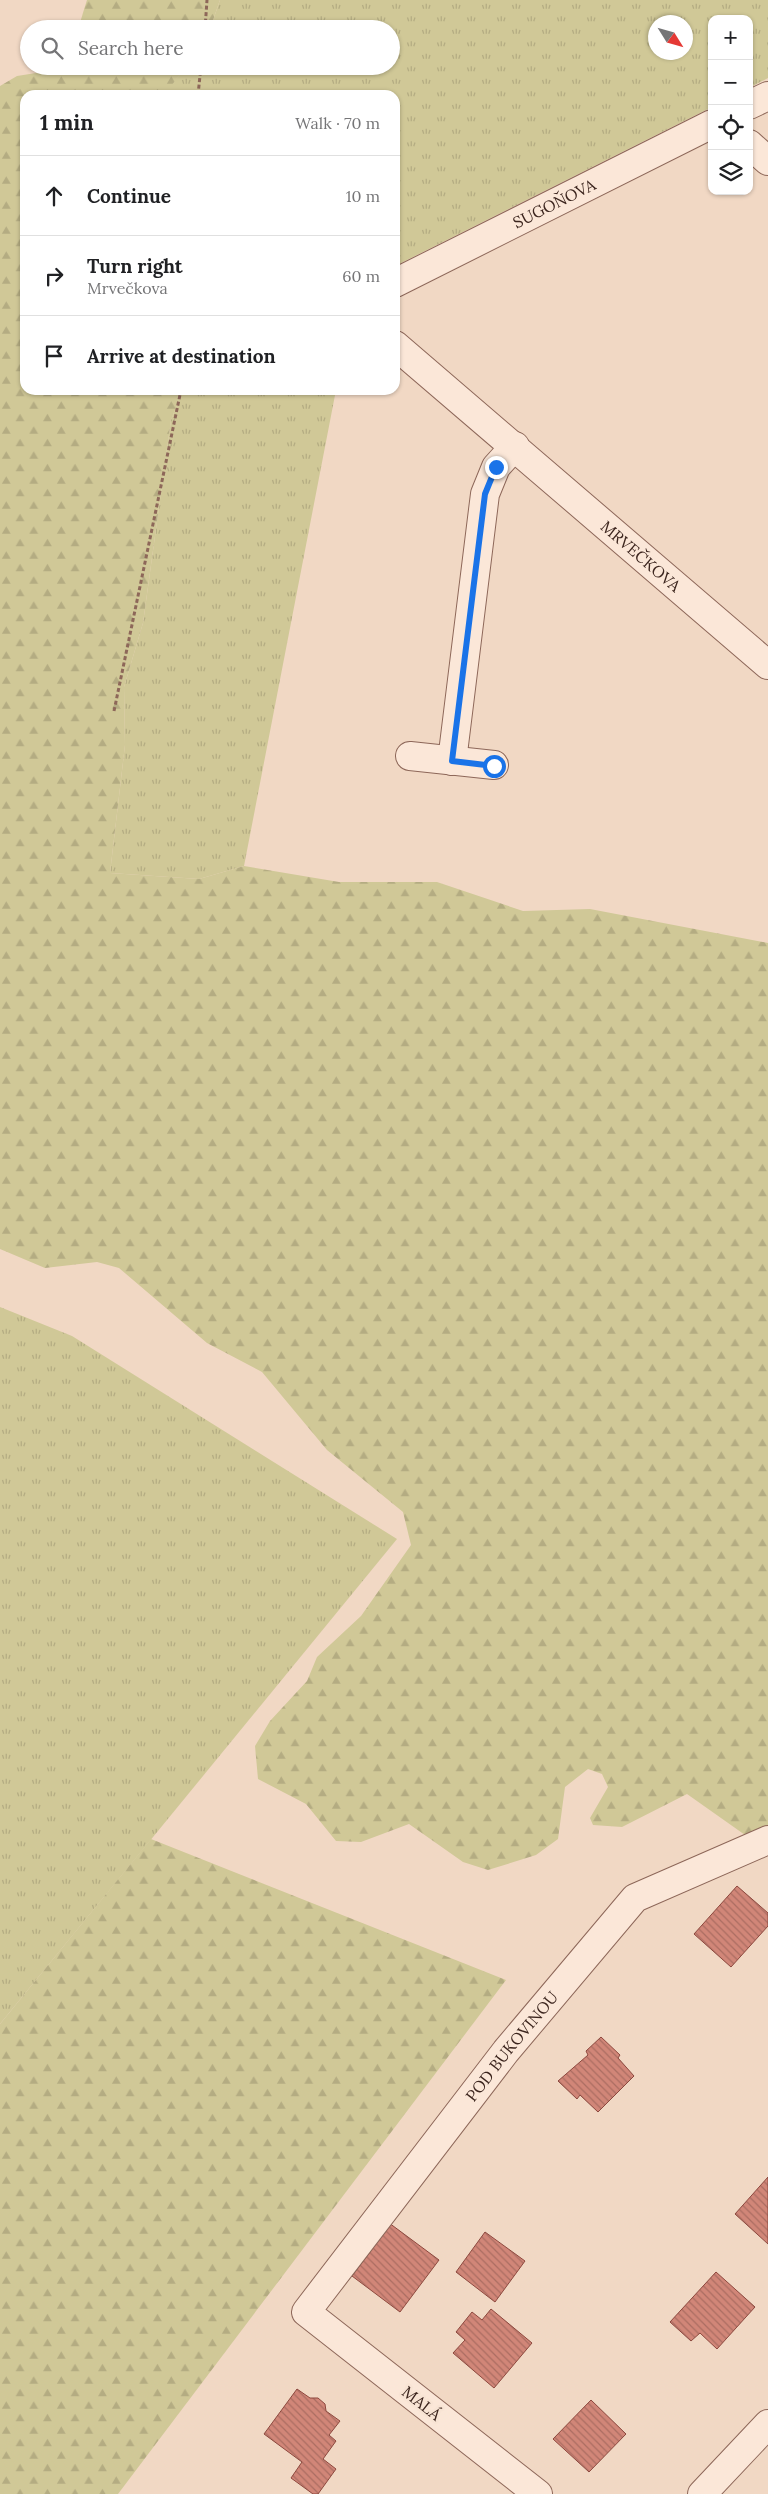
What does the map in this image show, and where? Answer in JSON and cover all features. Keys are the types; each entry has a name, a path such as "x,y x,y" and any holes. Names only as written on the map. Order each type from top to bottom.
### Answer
{"street":[{"path":"753,103 768,96"},
{"name":"SUGOŇOVA","path":"400,281 708,126"},
{"path":"753,148 768,161"},
{"name":"MRVEČKOVA","path":"400,349 768,666"},
{"path":"452,761 485,494 496,467 514,446"},
{"path":"410,756 494,766"},
{"name":"POD BUKOVINOU","path":"306,2312 506,2051 635,1898 768,1840"},
{"name":"MALÁ","path":"306,2312 538,2494"},
{"path":"702,2494 768,2424"}],"path":[{"path":"206,20 207,0"},
{"path":"199,90 200,75"},
{"path":"114,711 180,395"}],"green space":[{"path":"87,0 220,0 213,20 81,20"},
{"path":"220,0 768,0 768,78 753,86 753,15 708,15 708,109 400,263 400,90 171,90 170,86 179,75 400,75 400,20 213,20"},
{"path":"180,75 171,86 171,90 20,90 20,395 181,395 171,420 143,623 124,687 125,745 110,873 199,879 244,866 339,882 437,882 523,911 590,909 768,943 768,1844 755,1842 687,1794 622,1827 593,1825 590,1818 608,1787 602,1774 588,1769 565,1787 558,1839 536,1855 488,1870 463,1862 409,1824 361,1842 336,1841 306,1804 258,1779 255,1746 270,1721 307,1681 317,1657 361,1616 411,1545 403,1512 327,1450 262,1372 207,1343 119,1268 97,1262 45,1268 0,1249 0,86 17,76"},
{"path":"181,395 335,395 244,866 199,879 110,873 125,745 124,687 143,623 171,420"},
{"path":"0,1307 72,1336 397,1539 0,2024"},
{"path":"151,1839 506,1980 118,2494 0,2494 0,2024"}],"building":[{"path":"737,1886 768,1913 768,1926 731,1967 694,1934"},
{"path":"601,2037 620,2055 618,2058 634,2076 598,2112 580,2095 577,2099 558,2081 588,2055 586,2051"},
{"path":"768,2177 768,2244 735,2214"},
{"path":"381,2217 439,2260 400,2312 352,2276 370,2252 360,2245"},
{"path":"485,2232 525,2261 495,2302 456,2272"},
{"path":"716,2272 755,2307 717,2349 700,2333 691,2341 670,2322"},
{"path":"491,2309 532,2343 494,2388 453,2353 465,2340 456,2332 472,2312 482,2320"},
{"path":"297,2389 310,2398 318,2398 325,2404 326,2411 340,2421 329,2435 336,2441 323,2459 336,2469 318,2494 313,2494 291,2478 302,2462 264,2434"},
{"path":"591,2400 626,2434 589,2472 553,2439"}],"route":[{"path":"494,766 452,761 485,494 496,467"}]}
